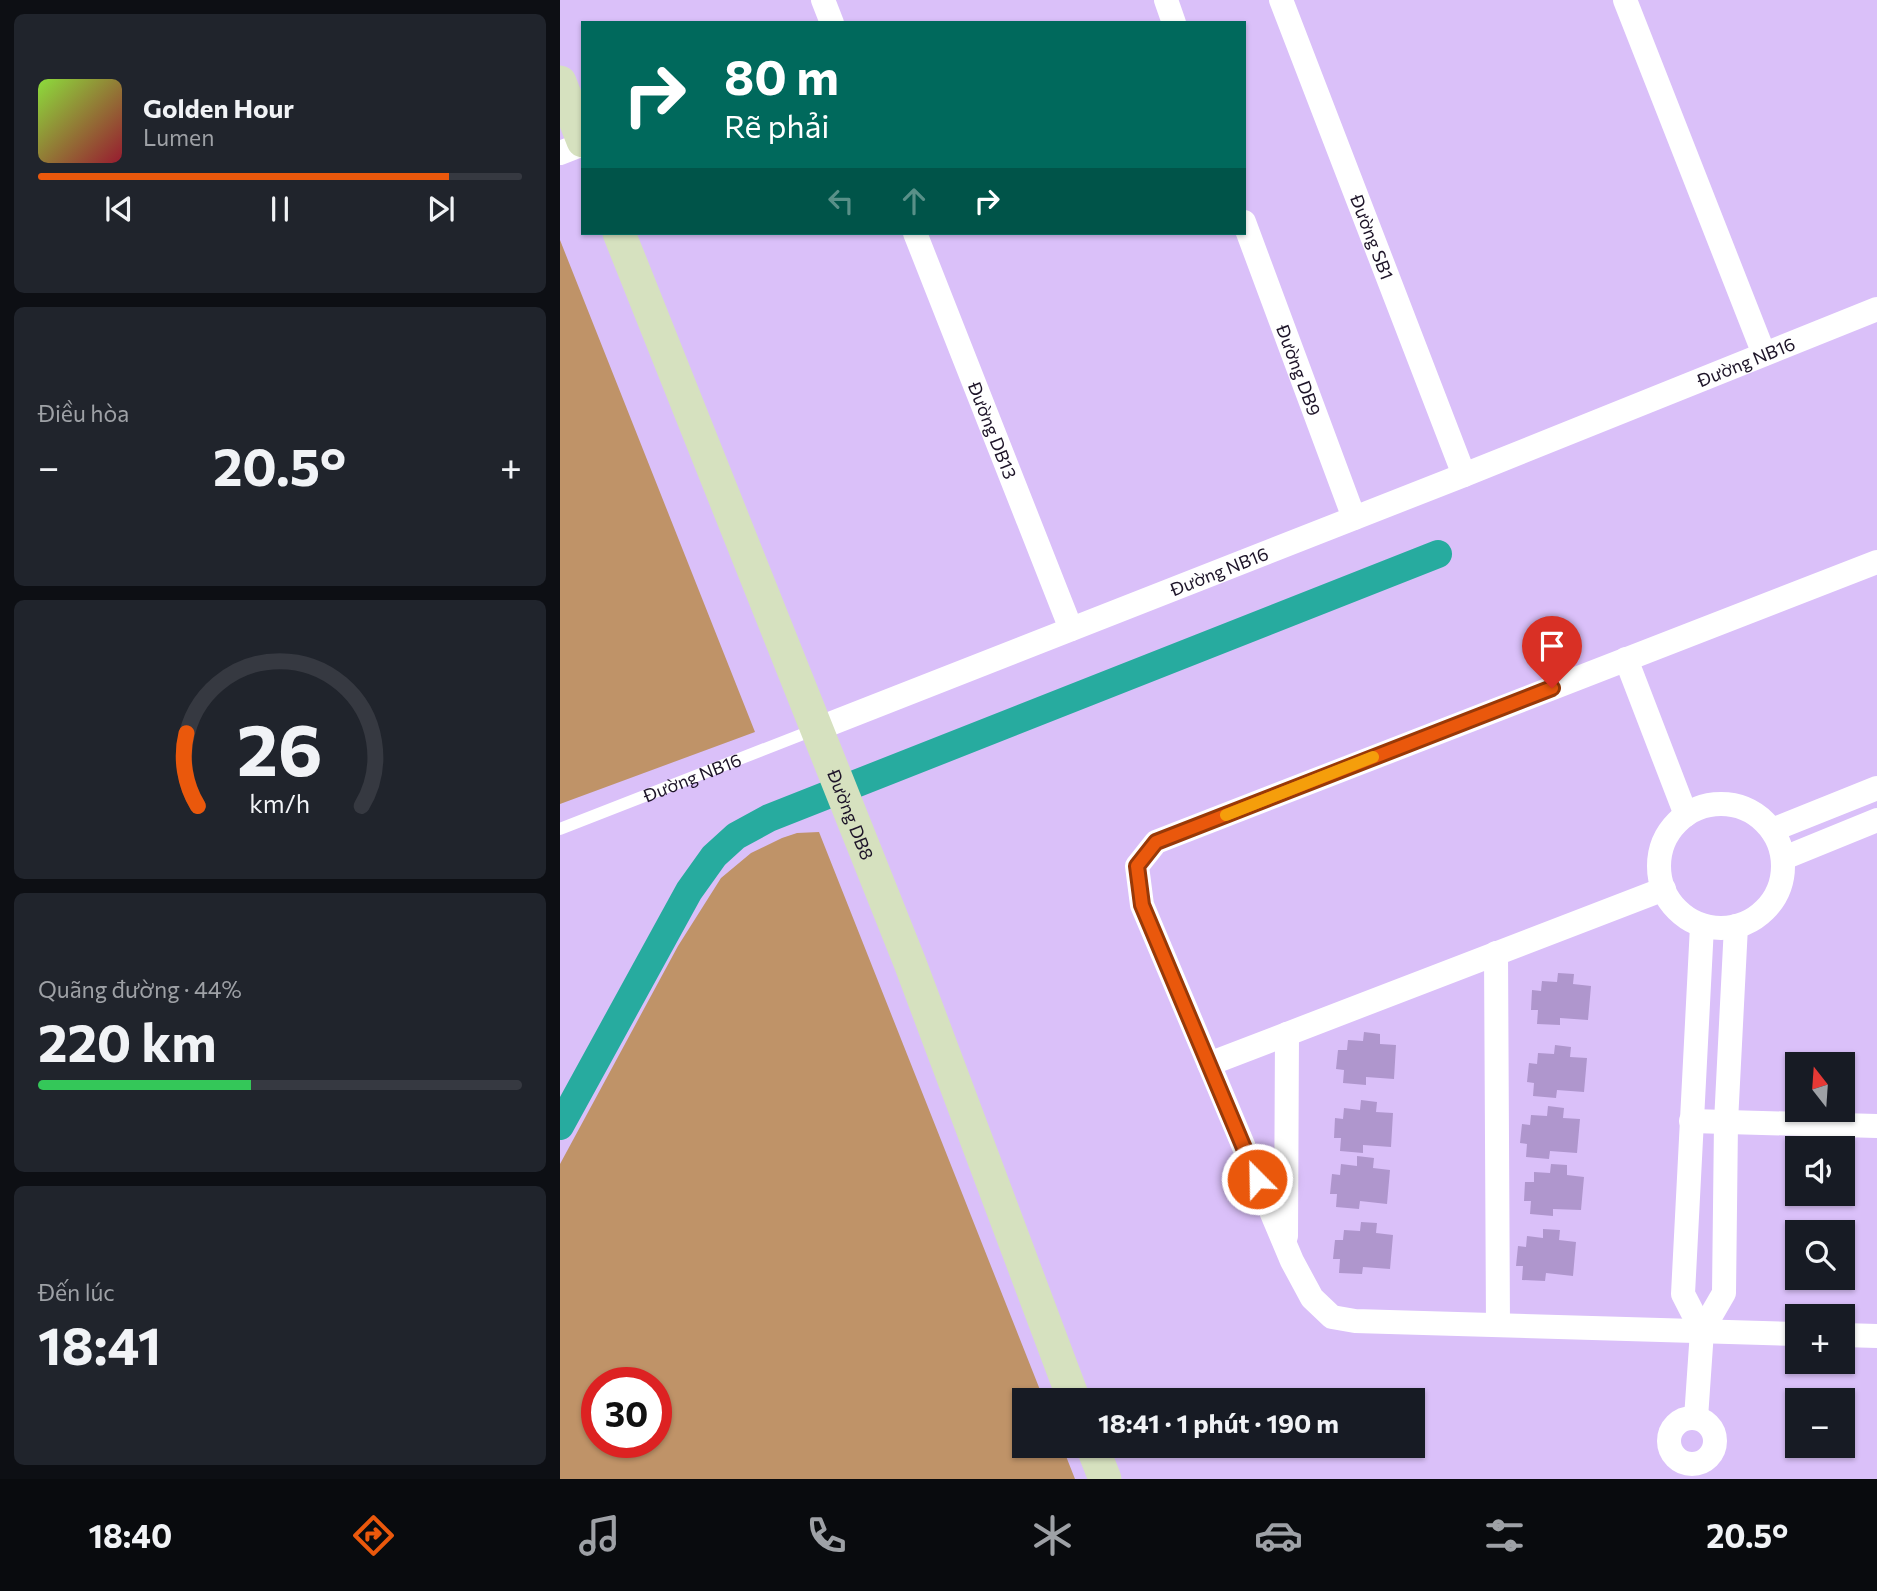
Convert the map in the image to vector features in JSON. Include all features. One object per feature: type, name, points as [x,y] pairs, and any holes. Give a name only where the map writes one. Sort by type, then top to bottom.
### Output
[{"type":"street","points":[[823,0],[831,21]]},
{"type":"street","points":[[1166,0],[1173,21]]},
{"type":"street","name":"Đường SB1","points":[[1280,0],[1464,475]]},
{"type":"street","points":[[1625,0],[1764,355]]},
{"type":"street","points":[[560,82],[581,138]]},
{"type":"street","points":[[560,153],[581,144]]},
{"type":"street","name":"Đường DB9","points":[[1246,227],[1354,518]]},
{"type":"street","name":"Đường DB8","points":[[620,235],[910,963],[1069,1388]]},
{"type":"street","name":"Đường DB13","points":[[916,235],[1072,629]]},
{"type":"street","name":"Đường NB16","points":[[817,729],[1464,475],[1877,309]]},
{"type":"street","points":[[1785,1334],[1355,1321],[1332,1317],[1312,1298],[1286,1247],[1142,905],[1137,866],[1156,842],[1877,562]]},
{"type":"street","points":[[1626,659],[1686,815]]},
{"type":"street","points":[[1772,830],[1877,788]]},
{"type":"street","points":[[1713,804],[1733,805],[1752,811],[1767,823],[1778,839],[1784,858],[1783,877],[1776,896],[1763,913],[1745,924],[1724,929],[1702,926],[1683,916],[1668,900],[1660,880],[1659,858],[1665,838],[1678,820],[1686,815],[1713,804]]},
{"type":"street","points":[[1784,858],[1877,820]]},
{"type":"street","points":[[1209,1064],[1664,889]]},
{"type":"street","points":[[1702,926],[1683,1294],[1702,1331]]},
{"type":"street","points":[[1696,1418],[1702,1331],[1724,1293],[1726,1122],[1736,926]]},
{"type":"street","points":[[1496,953],[1498,1325]]},
{"type":"street","points":[[1286,1247],[1287,1034]]},
{"type":"street","points":[[1691,1121],[1877,1126]]},
{"type":"street","points":[[1855,1335],[1877,1336]]},
{"type":"street","points":[[1696,1418],[1709,1425],[1714,1438],[1712,1452],[1690,1470],[1671,1450],[1670,1436],[1682,1420],[1696,1418]]},
{"type":"street","points":[[1097,1458],[1105,1479]]},
{"type":"lane","name":"Đường NB16","points":[[560,829],[817,729]]},
{"type":"shaded area","points":[[560,240],[755,732],[560,804]]},
{"type":"shaded area","points":[[819,832],[1039,1388],[1012,1388],[1012,1458],[1067,1458],[1075,1479],[560,1479],[560,1164],[678,946],[721,878],[751,853],[797,833]]},
{"type":"building","points":[[1558,973],[1574,974],[1573,984],[1591,986],[1588,1020],[1560,1018],[1560,1025],[1537,1024],[1538,1010],[1531,1010],[1532,990],[1541,991],[1542,981],[1557,982]]},
{"type":"building","points":[[1364,1032],[1380,1034],[1380,1044],[1396,1045],[1394,1079],[1366,1077],[1366,1085],[1343,1083],[1344,1070],[1336,1069],[1338,1050],[1347,1050],[1348,1040],[1363,1041]]},
{"type":"building","points":[[1555,1045],[1571,1047],[1570,1057],[1587,1058],[1584,1092],[1557,1090],[1556,1098],[1533,1096],[1534,1083],[1527,1082],[1529,1063],[1537,1064],[1538,1053],[1554,1054]]},
{"type":"building","points":[[1361,1100],[1377,1102],[1376,1112],[1393,1113],[1391,1147],[1363,1145],[1363,1153],[1340,1151],[1341,1138],[1334,1138],[1335,1118],[1343,1119],[1344,1108],[1360,1110]]},
{"type":"building","points":[[1548,1106],[1564,1108],[1563,1118],[1580,1119],[1577,1153],[1550,1151],[1549,1159],[1526,1157],[1527,1144],[1520,1143],[1522,1124],[1530,1125],[1531,1115],[1547,1116]]},
{"type":"building","points":[[1357,1156],[1374,1158],[1373,1168],[1390,1170],[1387,1204],[1360,1201],[1359,1209],[1336,1207],[1337,1194],[1330,1194],[1332,1174],[1340,1175],[1341,1164],[1357,1166]]},
{"type":"building","points":[[1551,1164],[1567,1165],[1567,1175],[1584,1177],[1581,1210],[1553,1209],[1553,1216],[1530,1214],[1531,1201],[1524,1201],[1525,1182],[1534,1182],[1534,1172],[1550,1173]]},
{"type":"building","points":[[1361,1222],[1377,1223],[1376,1233],[1393,1235],[1390,1269],[1363,1267],[1362,1274],[1339,1273],[1340,1259],[1333,1259],[1335,1240],[1343,1240],[1344,1230],[1360,1231]]},
{"type":"building","points":[[1543,1229],[1560,1230],[1559,1240],[1576,1242],[1573,1276],[1546,1273],[1545,1281],[1522,1280],[1523,1266],[1516,1266],[1518,1246],[1526,1247],[1527,1236],[1543,1238]]},
{"type":"waterway","points":[[560,1126],[689,891],[714,856],[736,836],[769,818],[1438,554]]},
{"type":"slow traffic","points":[[1226,815],[1373,757]]},
{"type":"route","points":[[1257,1179],[1142,905],[1137,866],[1156,842],[1552,688]]}]
